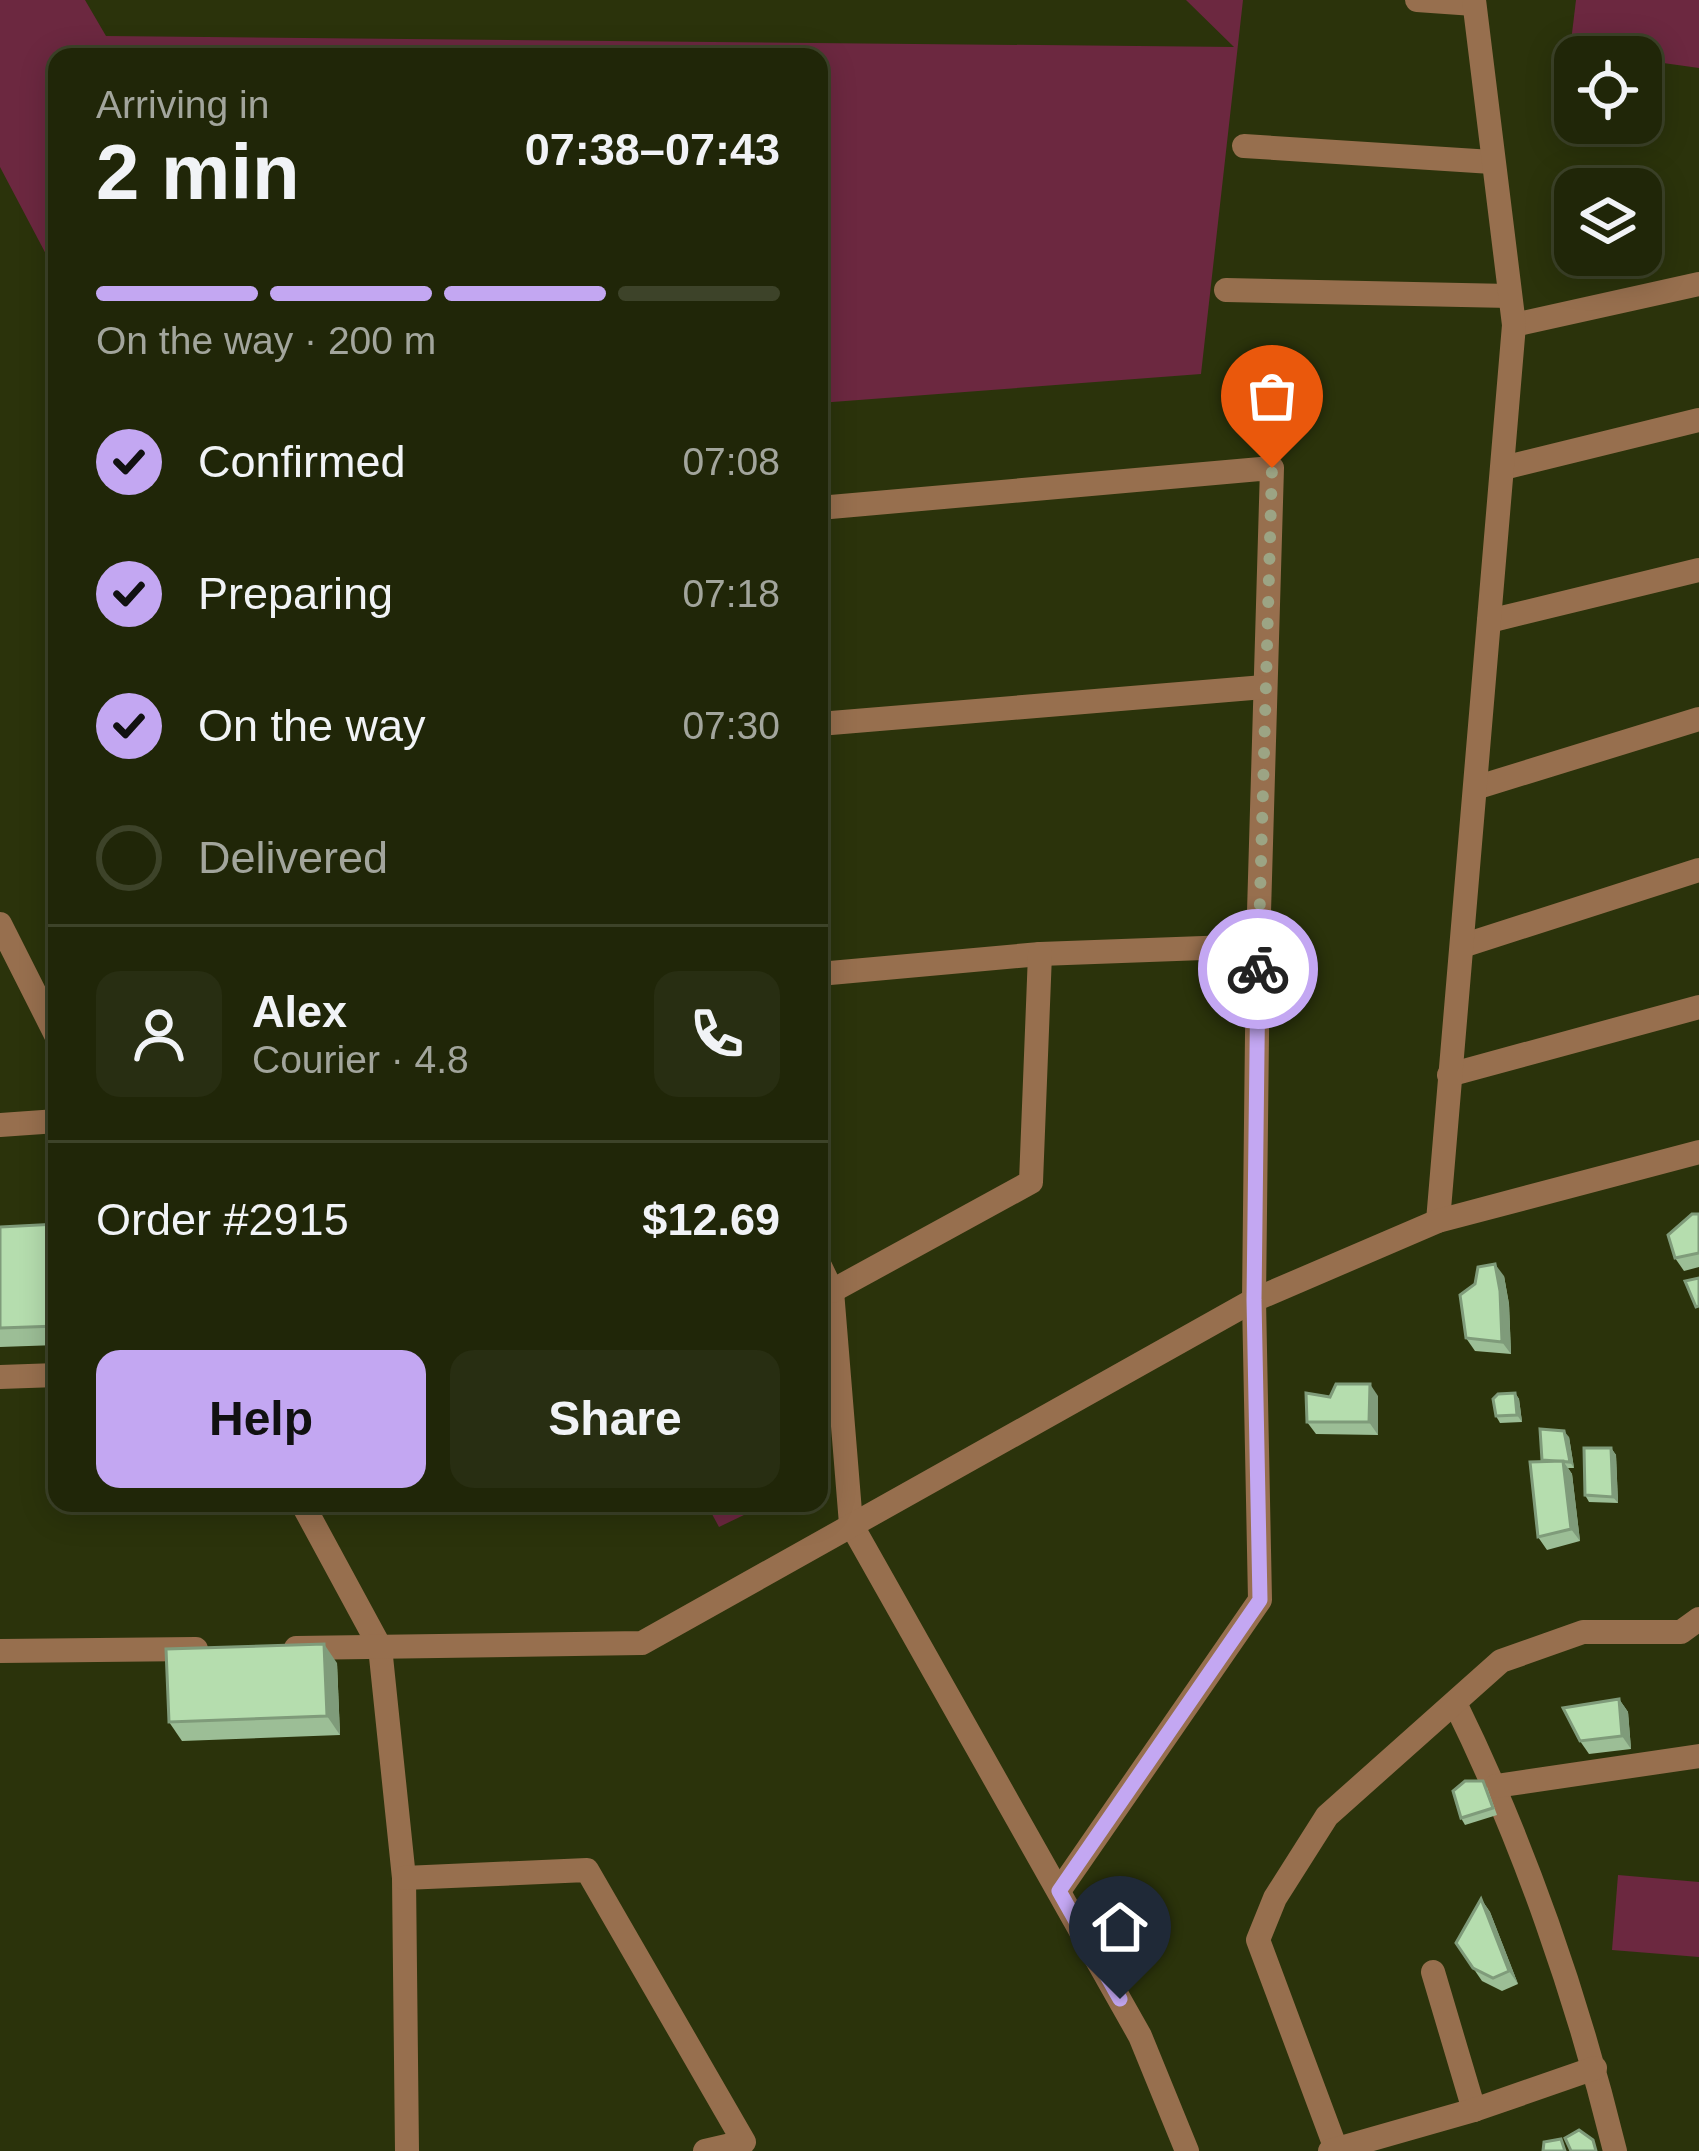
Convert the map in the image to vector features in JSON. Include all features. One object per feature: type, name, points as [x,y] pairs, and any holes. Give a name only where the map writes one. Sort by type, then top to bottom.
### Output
[{"type":"street","points":[[1417,0],[1474,2],[1514,325],[1438,1221]]},
{"type":"street","points":[[1244,146],[1492,162]]},
{"type":"street","points":[[1514,325],[1699,284]]},
{"type":"street","points":[[1226,290],[1510,296]]},
{"type":"street","points":[[1502,468],[1699,421]]},
{"type":"street","points":[[828,507],[1272,468],[1258,946],[1254,1300],[1260,1600],[1059,1891]]},
{"type":"street","points":[[1489,621],[1699,570]]},
{"type":"street","points":[[828,723],[1264,687]]},
{"type":"street","points":[[1475,788],[1699,718]]},
{"type":"street","points":[[1462,946],[1699,870]]},
{"type":"street","points":[[0,924],[48,1019]]},
{"type":"street","points":[[828,973],[1040,955],[1258,946]]},
{"type":"street","points":[[832,1291],[1030,1182],[1040,955]]},
{"type":"street","points":[[1449,1075],[1699,1007]]},
{"type":"street","points":[[0,1124],[48,1121]]},
{"type":"street","points":[[261,1648],[642,1643],[1254,1300],[1438,1221],[1699,1152]]},
{"type":"street","points":[[828,1283],[851,1524],[1140,2036],[1187,2151]]},
{"type":"street","points":[[0,1377],[48,1375]]},
{"type":"street","points":[[307,1512],[380,1647],[404,1878],[407,2151]]},
{"type":"street","points":[[1595,2068],[1474,2110],[1333,2150],[1258,1940],[1275,1898],[1327,1816],[1501,1661],[1583,1632],[1681,1632],[1699,1619]]},
{"type":"street","points":[[0,1651],[214,1649]]},
{"type":"street","points":[[1455,1703],[1496,1786],[1595,2068],[1615,2151]]},
{"type":"street","points":[[1496,1786],[1699,1756]]},
{"type":"street","points":[[404,1878],[587,1870],[744,2142],[705,2151]]},
{"type":"street","points":[[1432,1972],[1474,2110]]},
{"type":"shaded area","points":[[0,0],[85,0],[106,36],[1234,47],[1186,0],[1243,0],[1201,374],[828,402],[828,48],[48,48],[48,258],[0,167]]},
{"type":"shaded area","points":[[1576,0],[1699,0],[1699,68],[1662,63],[1662,36],[1572,36]]},
{"type":"shaded area","points":[[711,1512],[745,1512],[746,1514],[719,1527]]},
{"type":"shaded area","points":[[1618,1875],[1699,1882],[1699,1957],[1612,1950]]},
{"type":"building","points":[[1692,1214],[1699,1214],[1699,1253],[1675,1258],[1668,1235]]},
{"type":"building","points":[[48,1224],[48,1326],[0,1328],[0,1227]]},
{"type":"building","points":[[1495,1264],[1502,1342],[1466,1338],[1460,1295],[1475,1284],[1478,1267]]},
{"type":"building","points":[[1699,1278],[1699,1306],[1696,1307],[1685,1281]]},
{"type":"building","points":[[1336,1384],[1370,1384],[1369,1422],[1307,1422],[1306,1393],[1330,1397]]},
{"type":"building","points":[[1515,1393],[1517,1415],[1496,1416],[1493,1399]]},
{"type":"building","points":[[1540,1429],[1564,1431],[1570,1462],[1542,1460]]},
{"type":"building","points":[[1584,1448],[1611,1448],[1613,1497],[1585,1495]]},
{"type":"building","points":[[1563,1461],[1571,1529],[1538,1537],[1530,1462]]},
{"type":"building","points":[[324,1644],[327,1716],[169,1722],[166,1649]]},
{"type":"building","points":[[1619,1699],[1622,1736],[1580,1741],[1563,1708]]},
{"type":"building","points":[[1465,1781],[1483,1781],[1493,1808],[1461,1818],[1453,1791]]},
{"type":"building","points":[[1481,1899],[1509,1971],[1493,1978],[1473,1968],[1456,1943]]},
{"type":"building","points":[[1579,2130],[1593,2140],[1596,2151],[1571,2151],[1565,2138]]},
{"type":"building","points":[[1561,2139],[1565,2151],[1543,2151],[1544,2142]]},
{"type":"way so far","points":[[1258,969],[1272,468]]},
{"type":"route","points":[[1120,1999],[1059,1891],[1260,1600],[1254,1300],[1258,969]]}]
